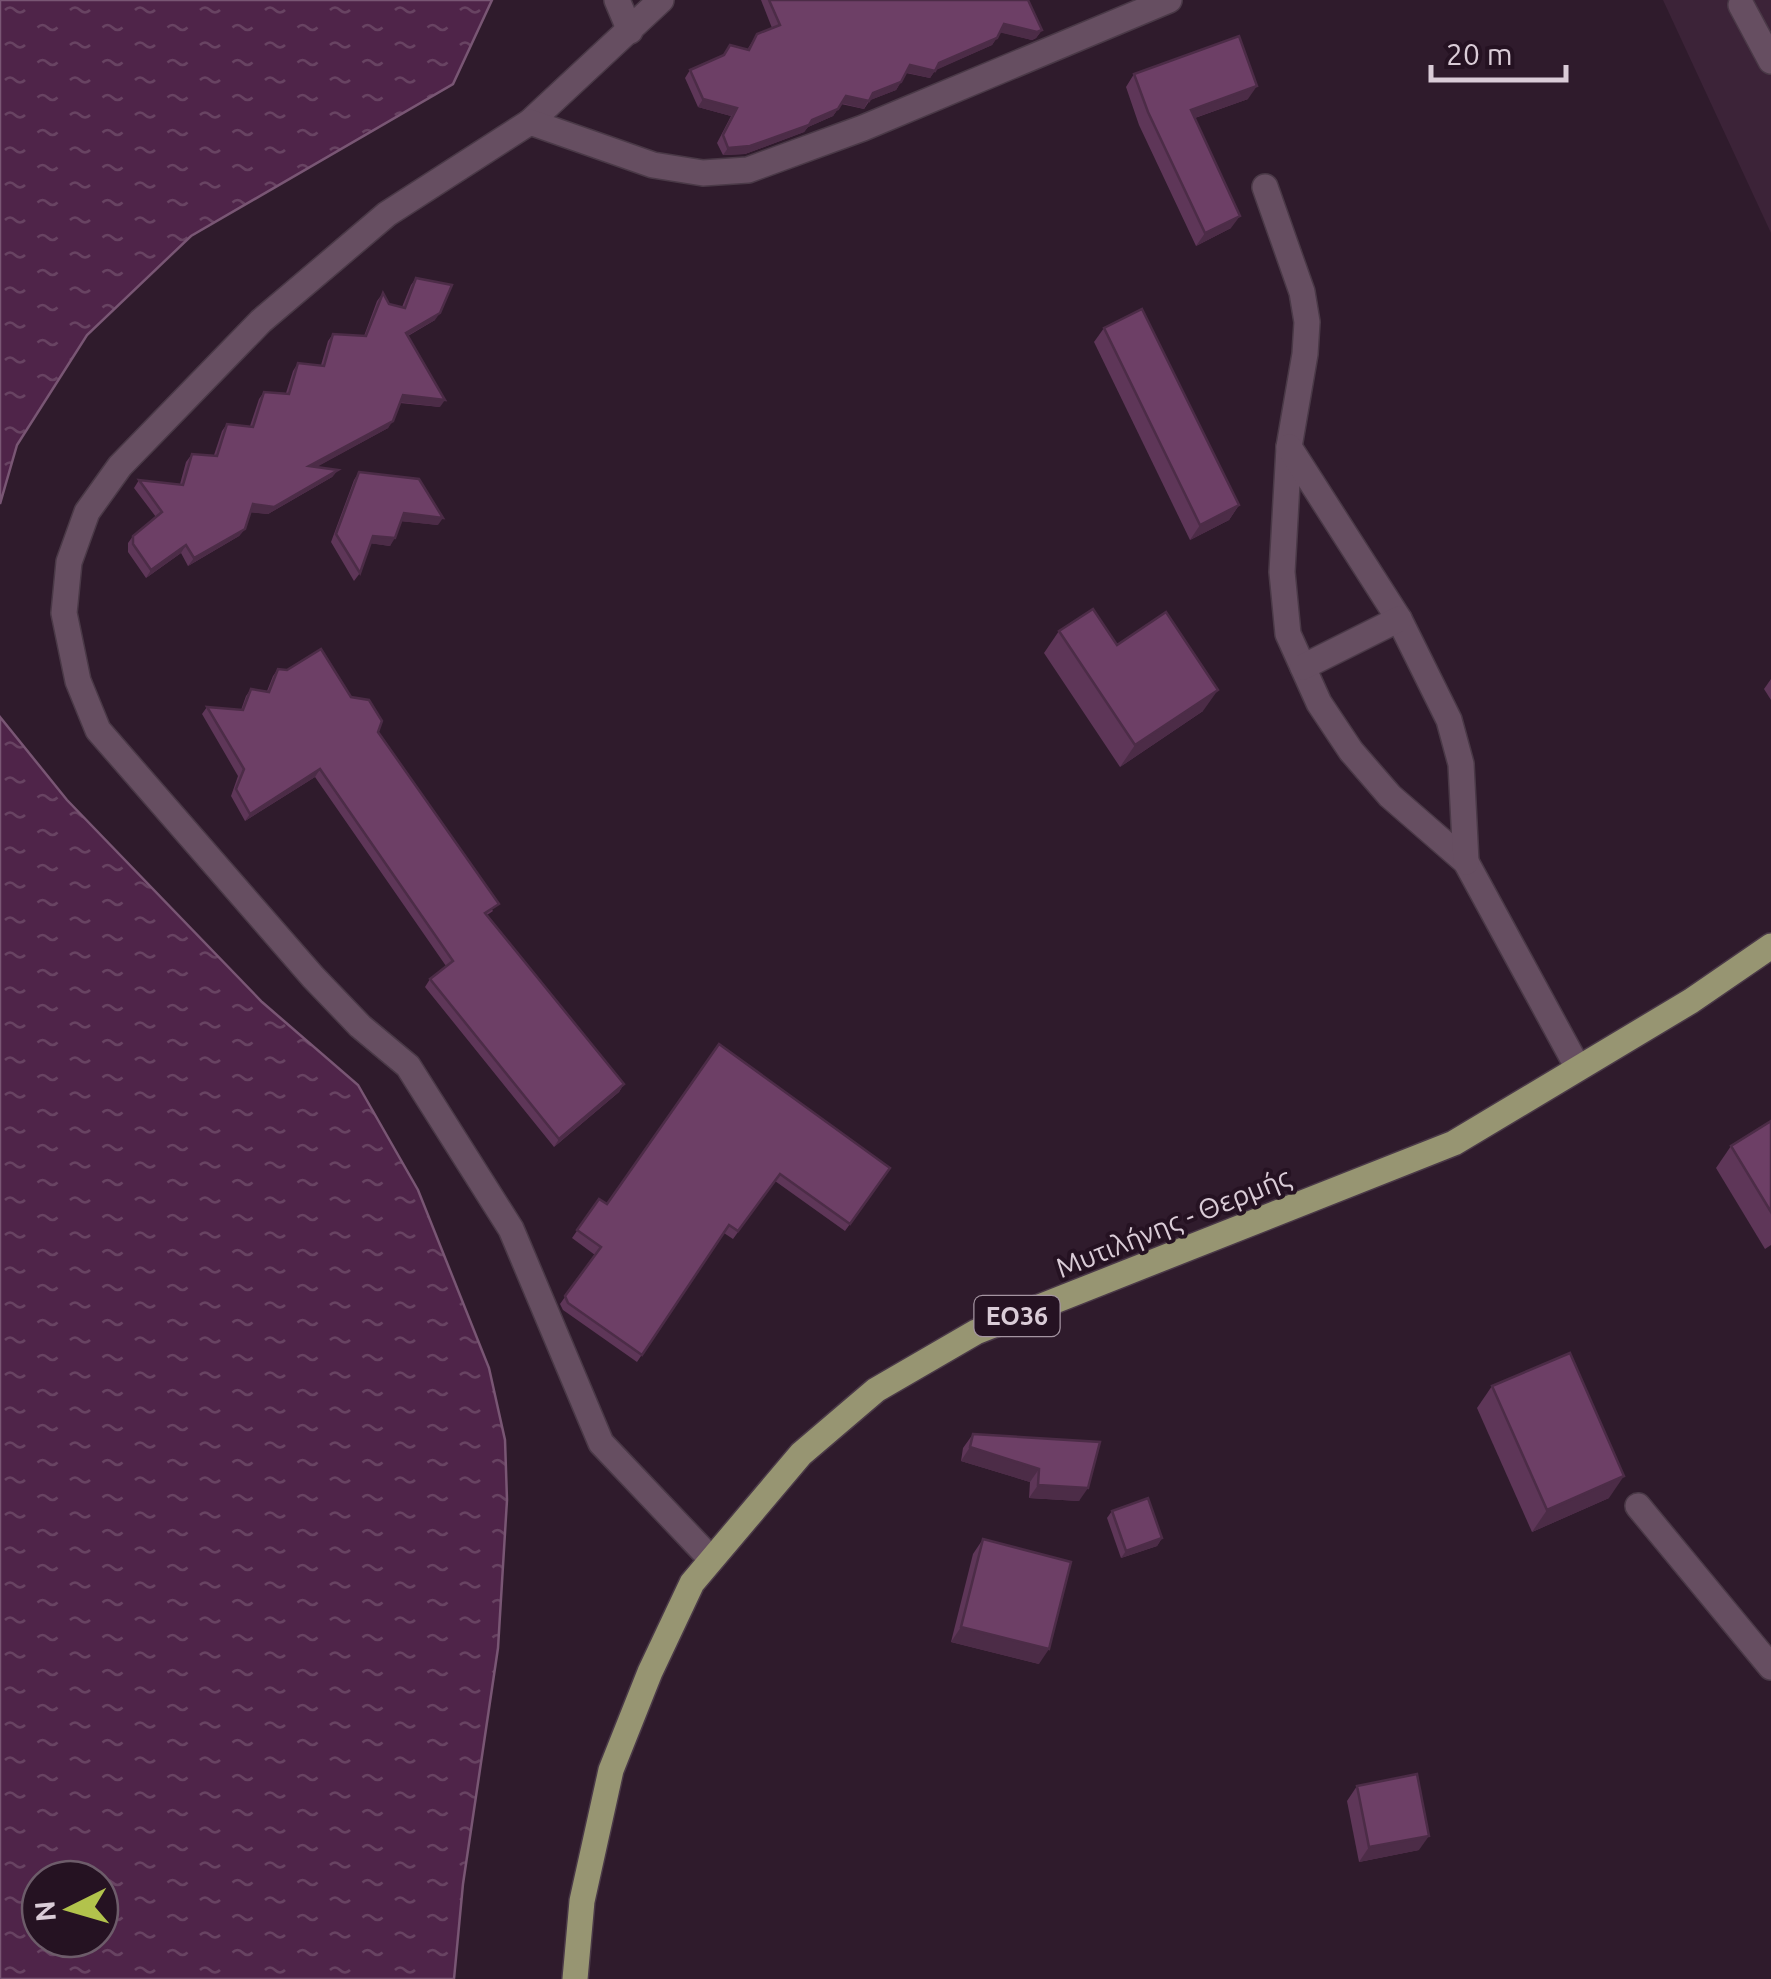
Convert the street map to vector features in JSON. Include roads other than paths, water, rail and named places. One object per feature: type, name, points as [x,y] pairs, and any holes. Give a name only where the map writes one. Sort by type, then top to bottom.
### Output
[{"type":"main road","name":"Μυτιλήνης - Θερμής","points":[[575,1979],[582,1901],[612,1770],[650,1672],[692,1583],[800,1454],[876,1390],[976,1332],[1454,1143],[1691,1001],[1771,946]]},
{"type":"lane","points":[[618,0],[630,31]]},
{"type":"lane","points":[[660,0],[530,122],[386,214],[260,322],[120,466],[87,512],[70,562],[64,613],[78,682],[98,730],[314,977],[360,1026],[408,1066],[511,1229],[601,1442],[711,1560]]},
{"type":"lane","points":[[530,122],[653,165],[704,172],[748,170],[863,128],[1169,0]]},
{"type":"lane","points":[[1741,5],[1771,61]]},
{"type":"lane","points":[[1265,187],[1302,292],[1307,322],[1306,354],[1289,446],[1283,604],[1288,634],[1320,703],[1364,766],[1390,796],[1466,862],[1578,1068]]},
{"type":"lane","points":[[1289,446],[1399,619],[1449,720],[1461,764],[1466,862]]},
{"type":"lane","points":[[1303,667],[1399,619]]},
{"type":"lane","points":[[1638,1506],[1771,1666]]},
{"type":"water","points":[[0,0],[492,0],[453,84],[191,236],[87,335],[17,445],[0,504]]},
{"type":"water","points":[[0,717],[67,800],[262,1002],[358,1085],[418,1190],[489,1368],[505,1440],[507,1500],[498,1648],[463,1884],[454,1979],[0,1979]]}]
